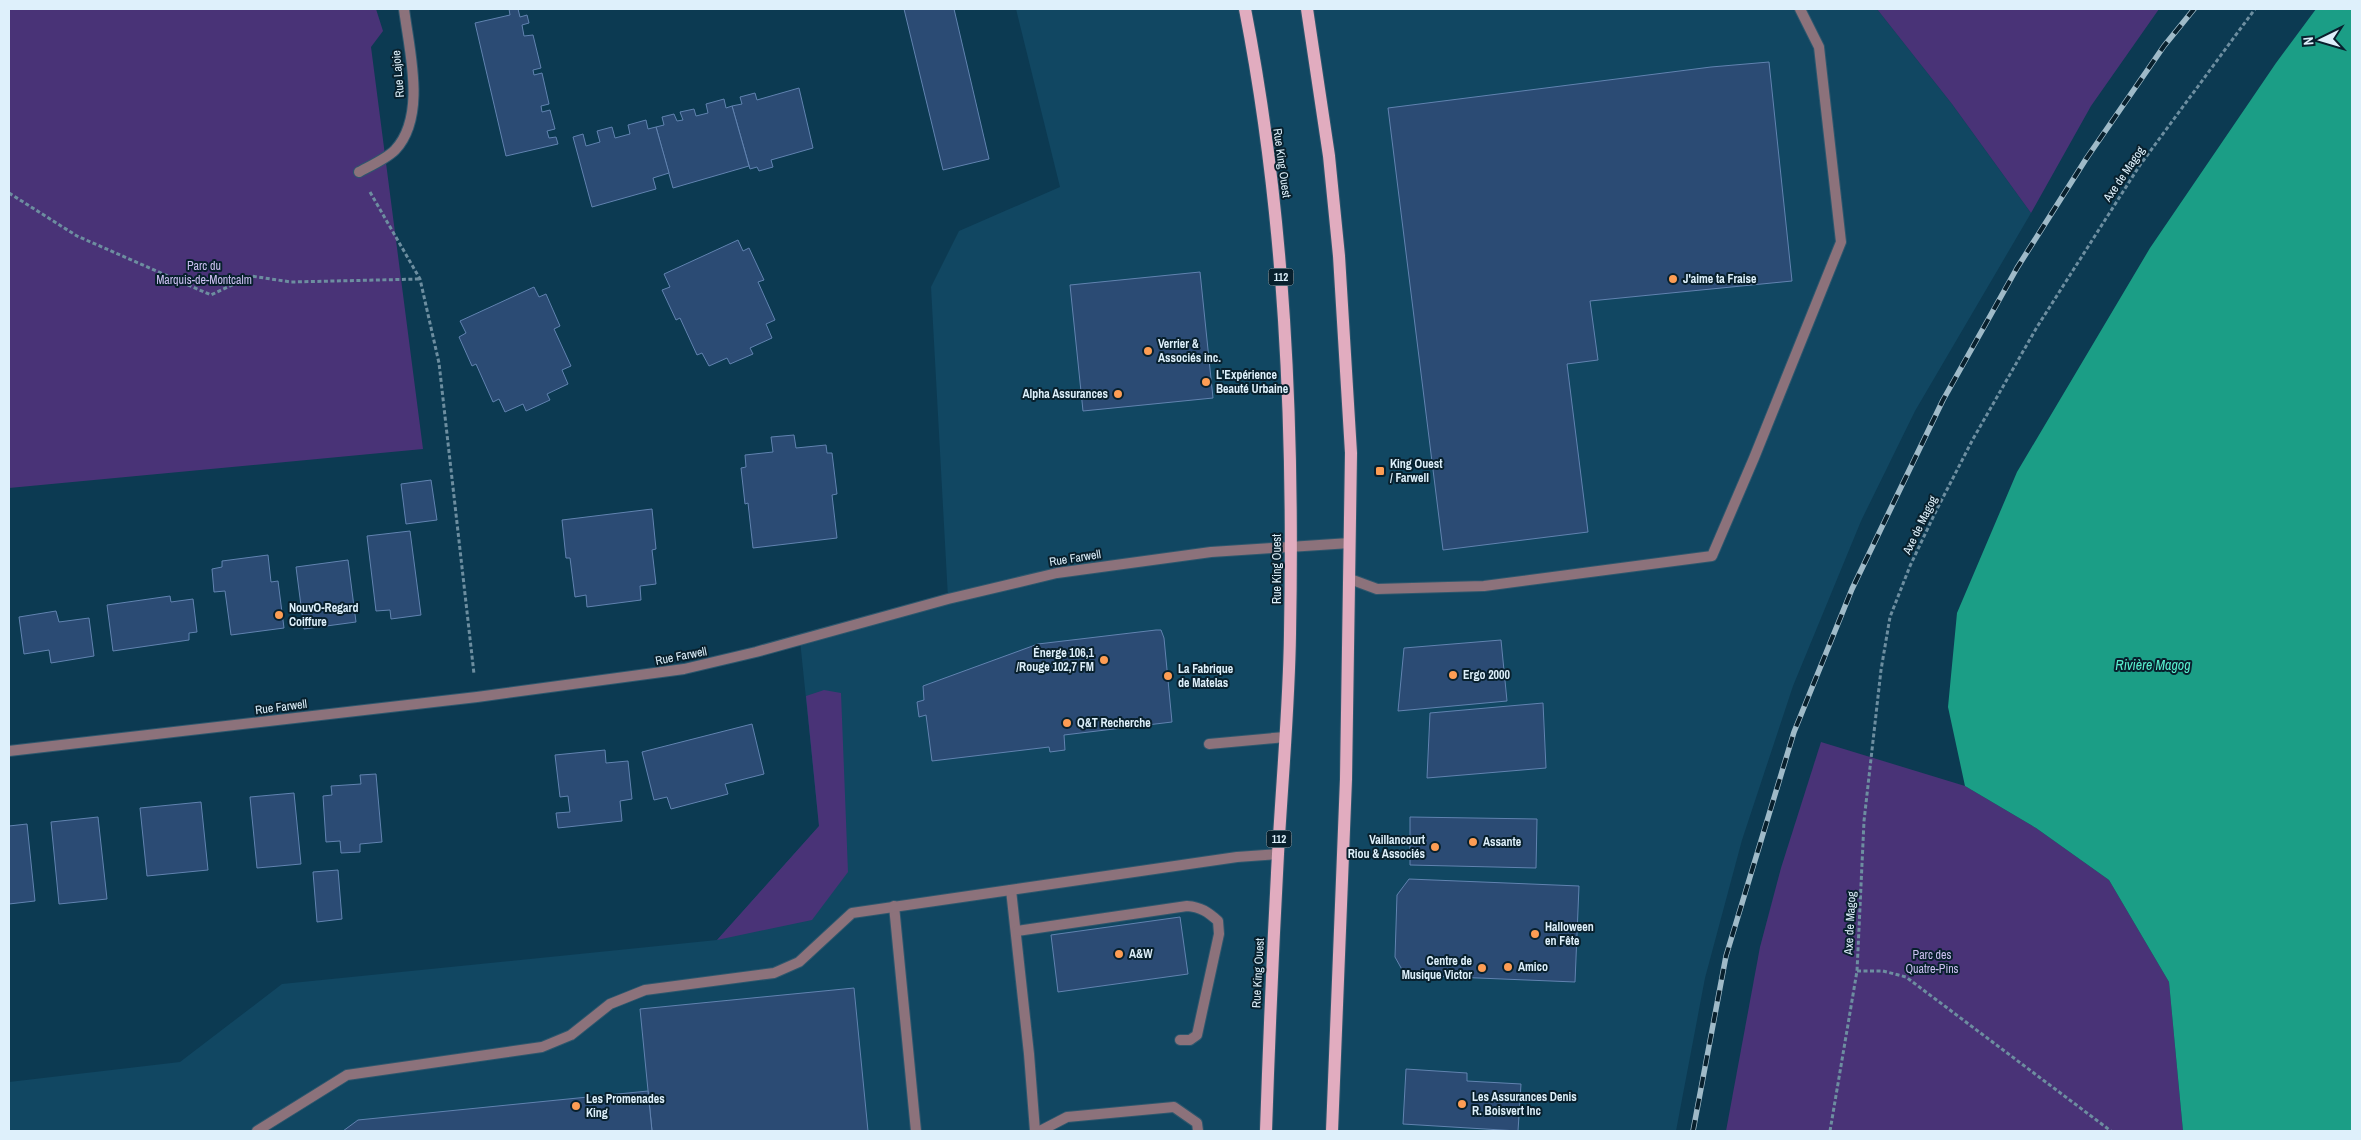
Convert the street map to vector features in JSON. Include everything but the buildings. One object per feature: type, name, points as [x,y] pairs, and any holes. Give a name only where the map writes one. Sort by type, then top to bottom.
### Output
[{"type":"main road","name":"Rue King Ouest","points":[[1245,9],[1272,182],[1284,313],[1291,460],[1290,637],[1266,1131]]},
{"type":"main road","points":[[1307,9],[1329,156],[1339,256],[1350,453],[1350,579],[1346,779],[1332,1131]]},
{"type":"street","name":"Rue Lajoie","points":[[359,172],[395,150],[409,128],[415,94],[404,9]]},
{"type":"street","points":[[1350,579],[1377,589],[1484,586],[1712,556],[1754,458],[1841,242],[1819,47],[1800,9]]},
{"type":"street","name":"Rue Farwell","points":[[9,751],[477,697],[684,669],[756,652],[948,598],[1057,573],[1211,552],[1350,543]]},
{"type":"street","points":[[1209,744],[1285,737]]},
{"type":"street","points":[[257,1131],[347,1075],[542,1047],[571,1035],[610,1004],[645,990],[774,973],[799,962],[852,913],[1237,858],[1278,854]]},
{"type":"street","points":[[1012,890],[1035,1131]]},
{"type":"street","points":[[894,906],[916,1131]]},
{"type":"street","points":[[1017,931],[1187,906],[1199,907],[1210,913],[1218,921],[1219,934],[1197,1035],[1190,1040],[1180,1040]]},
{"type":"street","points":[[1040,1131],[1067,1117],[1174,1106],[1197,1123],[1198,1131]]},
{"type":"path","name":"Axe de Magog","points":[[1830,1131],[1857,972],[1864,821],[1880,670],[1890,617],[1910,566],[1972,439],[2037,327],[2140,164],[2255,9]]},
{"type":"path","points":[[359,172],[420,279],[440,363],[477,697]]},
{"type":"path","points":[[9,193],[77,236],[212,294],[251,276],[291,282],[420,279]]},
{"type":"path","points":[[1857,972],[1883,971],[1906,977],[2111,1131]]},
{"type":"shaded area","points":[[1016,9],[1877,9],[1952,104],[2031,213],[1915,411],[1861,521],[1793,686],[1742,840],[1705,978],[1676,1131],[9,1131],[9,1082],[180,1062],[282,984],[717,940],[819,826],[800,640],[948,598],[931,287],[959,231],[1060,187]]},
{"type":"green space","name":"Parc du Marquis-de-Montcalm","points":[[9,9],[376,9],[383,31],[371,47],[423,449],[9,488]]},
{"type":"green space","points":[[1877,9],[2159,9],[2091,106],[2031,213],[1952,104]]},
{"type":"green space","points":[[824,690],[841,693],[848,872],[812,920],[717,940],[819,826],[806,696]]},
{"type":"green space","name":"Parc des Quatre-Pins","points":[[1821,742],[1965,786],[2036,828],[2109,880],[2169,982],[2183,1131],[1726,1131],[1760,947],[1781,868]]},
{"type":"water","name":"Rivière Magog","points":[[2316,9],[2352,9],[2352,1131],[2183,1131],[2169,982],[2109,880],[2036,828],[1965,786],[1948,707],[1957,613],[2017,472],[2150,248],[2276,63]]},
{"type":"railway","points":[[1693,1131],[1726,956],[1794,732],[1852,589],[1943,400],[2017,268],[2086,159],[2164,46],[2194,9]]},
{"type":"place","name":"J'aime ta Fraise","points":[[1673,279]]},
{"type":"place","name":"Verrier & Associés inc.","points":[[1148,351]]},
{"type":"place","name":"L'Expérience Beauté Urbaine","points":[[1206,382]]},
{"type":"place","name":"Alpha Assurances","points":[[1118,394]]},
{"type":"place","name":"King Ouest / Farwell","points":[[1380,471]]},
{"type":"place","name":"NouvO-Regard Coiffure","points":[[279,615]]},
{"type":"place","name":"Énerge 106,1 /Rouge 102,7 FM","points":[[1104,660]]},
{"type":"place","name":"Ergo 2000","points":[[1453,675]]},
{"type":"place","name":"La Fabrique de Matelas","points":[[1168,676]]},
{"type":"place","name":"Q&T Recherche","points":[[1067,723]]},
{"type":"place","name":"Assante","points":[[1473,842]]},
{"type":"place","name":"Vaillancourt Riou & Associés","points":[[1435,847]]},
{"type":"place","name":"Halloween en Fête","points":[[1535,934]]},
{"type":"place","name":"A&W","points":[[1119,954]]},
{"type":"place","name":"Amico","points":[[1508,967]]},
{"type":"place","name":"Centre de Musique Victor","points":[[1482,968]]},
{"type":"place","name":"Les Assurances Denis R. Boisvert Inc","points":[[1462,1104]]},
{"type":"place","name":"Les Promenades King","points":[[576,1106]]}]
